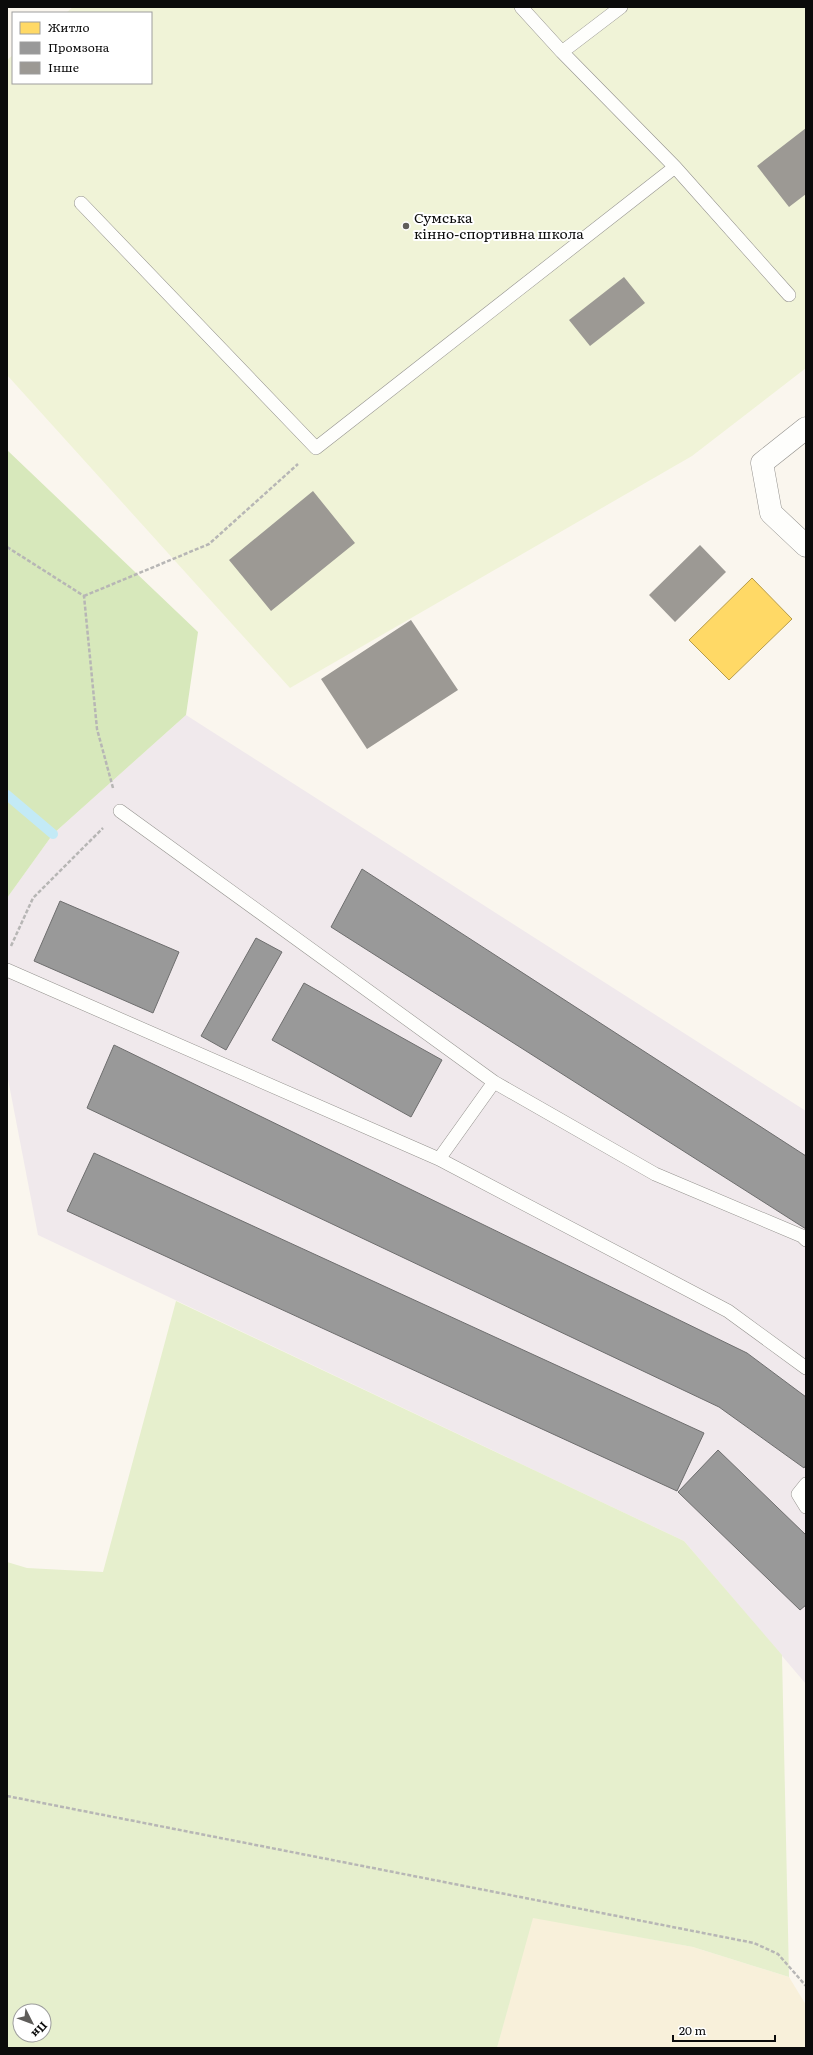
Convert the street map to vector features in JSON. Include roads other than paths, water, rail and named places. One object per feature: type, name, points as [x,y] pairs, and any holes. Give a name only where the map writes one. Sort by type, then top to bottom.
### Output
[{"type":"street","points":[[806,428],[762,463],[771,513],[806,546]]},
{"type":"lane","points":[[521,7],[562,52],[675,167],[790,295]]},
{"type":"lane","points":[[562,52],[620,7]]},
{"type":"lane","points":[[81,203],[316,448],[675,167]]},
{"type":"lane","points":[[120,811],[494,1082],[655,1174],[802,1236],[806,1240]]},
{"type":"lane","points":[[7,970],[438,1159],[728,1311],[806,1368]]},
{"type":"lane","points":[[438,1159],[494,1082]]},
{"type":"lane","points":[[806,1484],[798,1494],[806,1506]]},
{"type":"waterway","points":[[7,795],[53,834]]},
{"type":"place","name":"Сумська кінно-спортивна школа","points":[[406,226]]}]
